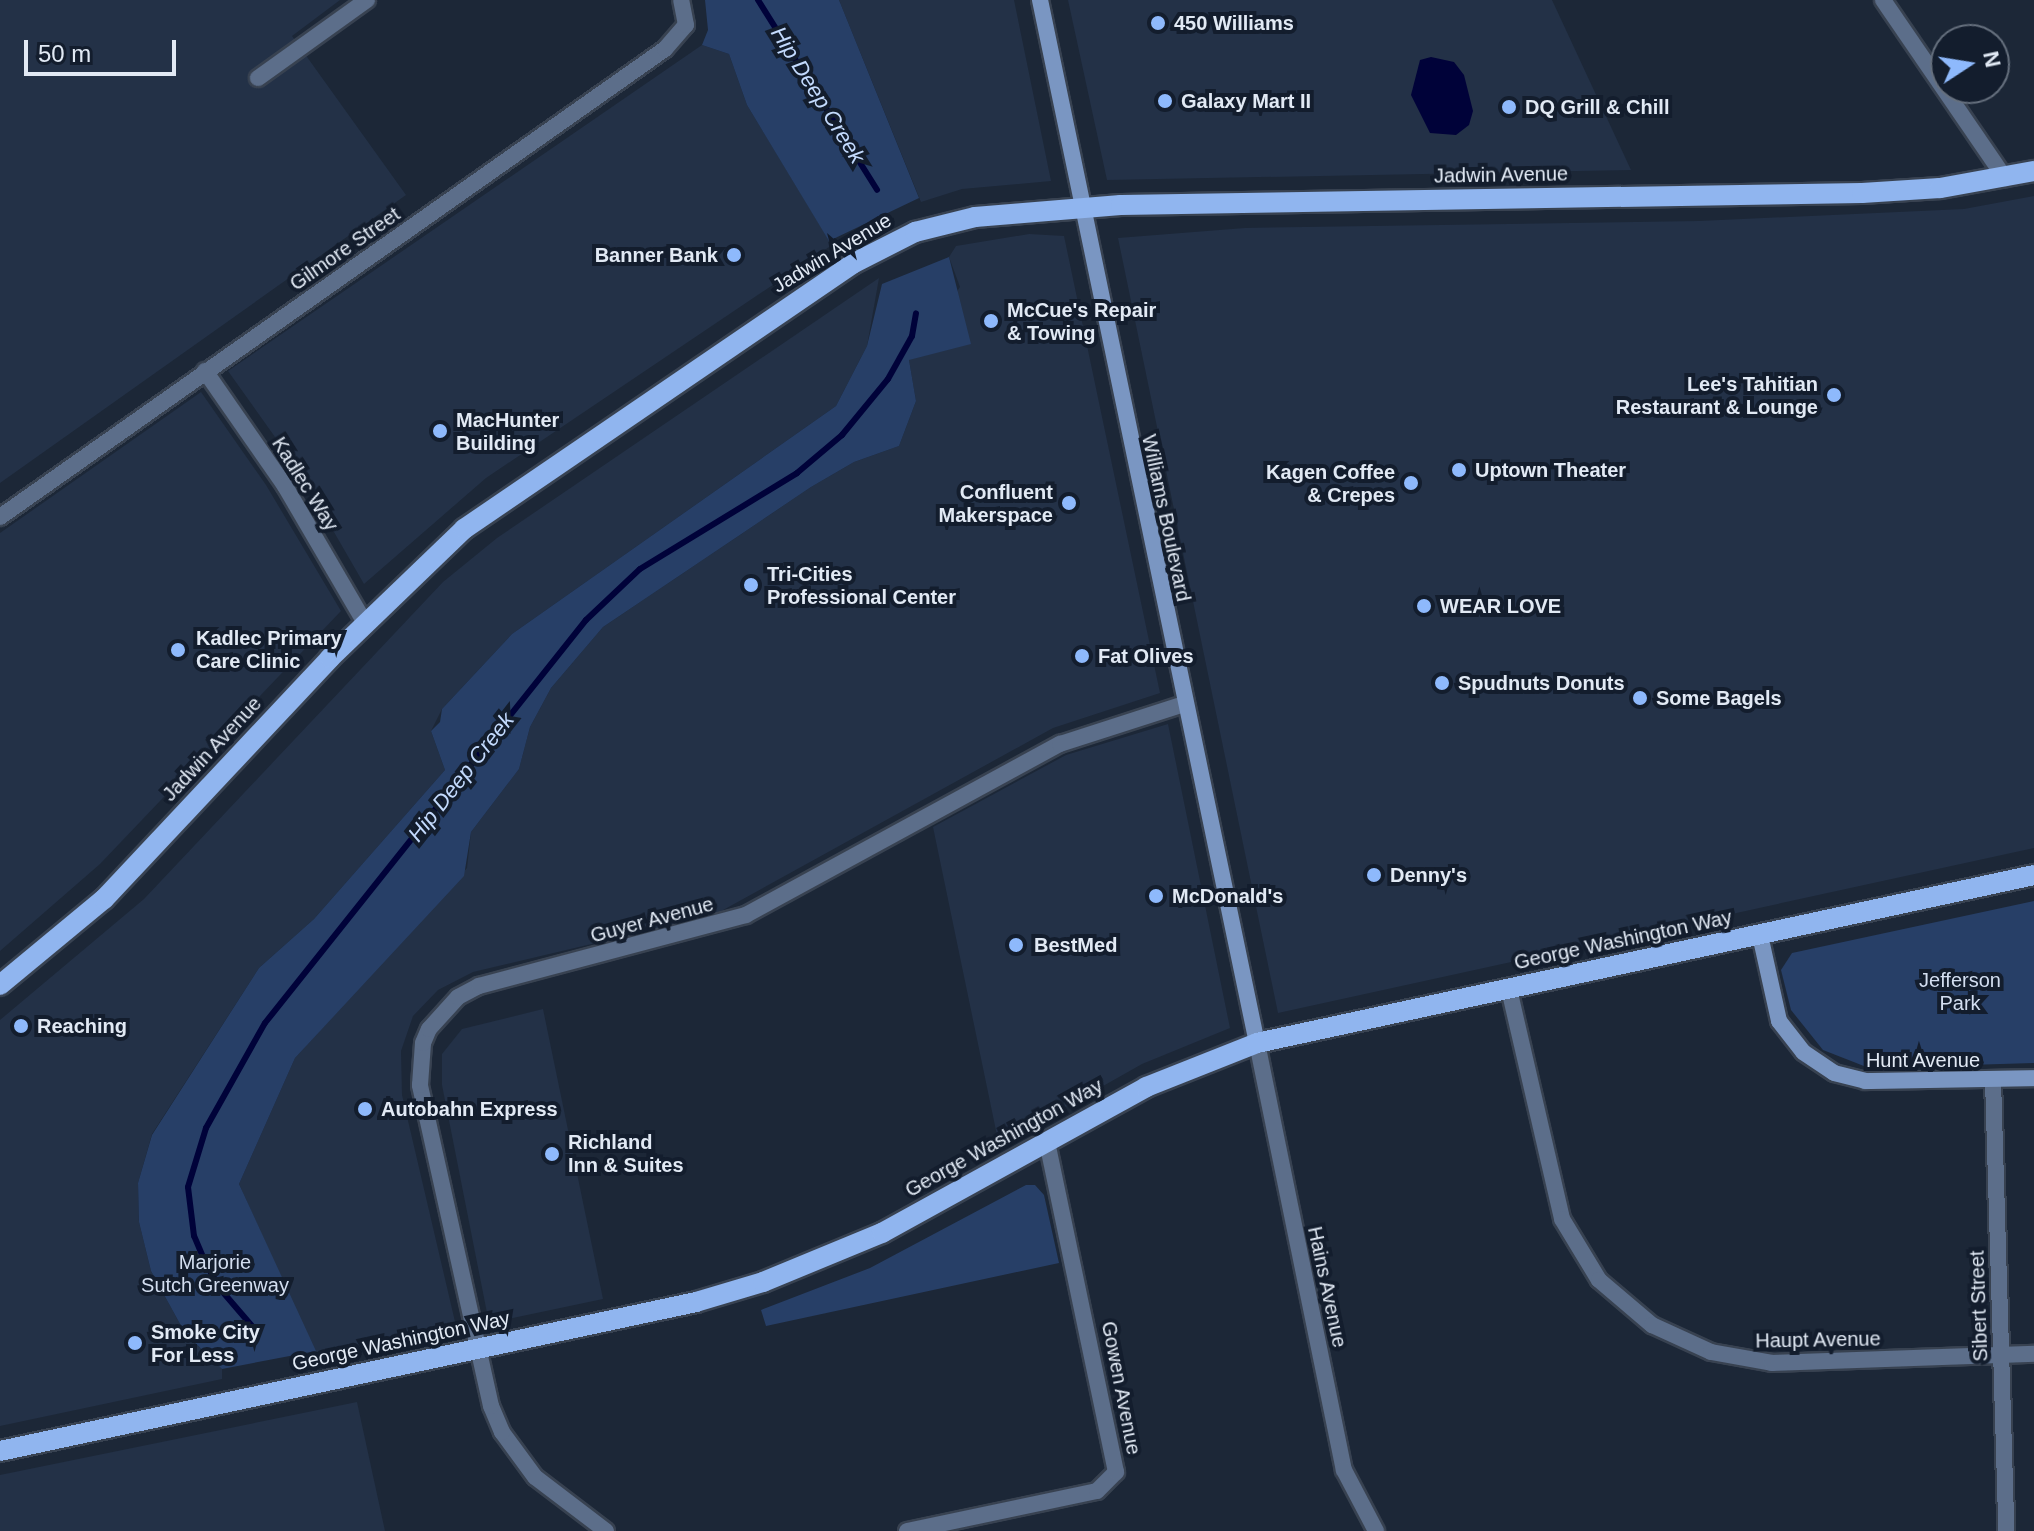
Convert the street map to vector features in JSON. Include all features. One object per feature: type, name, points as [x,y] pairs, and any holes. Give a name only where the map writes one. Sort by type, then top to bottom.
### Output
[{"type":"main road","name":"Jadwin Avenue","points":[[0,985],[120,883],[432,556],[511,493],[852,264],[935,225],[1082,208],[1862,193],[2005,178],[2034,171]]},
{"type":"main road","name":"George Washington Way","points":[[0,1451],[696,1302],[789,1274],[882,1233],[1172,1074],[1257,1043],[2034,875]]},
{"type":"street","points":[[258,78],[367,0]]},
{"type":"street","name":"Gilmore Street","points":[[0,517],[670,46],[686,25],[681,0]]},
{"type":"street","name":"Williams Boulevard","points":[[1040,0],[1184,704],[1257,1043]]},
{"type":"street","points":[[1883,0],[2005,178]]},
{"type":"street","name":"Kadlec Way","points":[[205,371],[285,486],[365,623]]},
{"type":"street","name":"Guyer Avenue","points":[[477,1350],[420,1085],[423,1043],[442,1012],[479,986],[746,915],[1060,744],[1184,704]]},
{"type":"street","name":"Hunt Avenue","points":[[1760,935],[1779,1021],[1803,1052],[1824,1068],[1865,1081],[2034,1078]]},
{"type":"street","name":"Haupt Avenue","points":[[1509,989],[1562,1219],[1599,1280],[1652,1325],[1711,1352],[1772,1363],[2034,1354]]},
{"type":"street","name":"Hains Avenue","points":[[1257,1043],[1344,1470],[1376,1531]]},
{"type":"street","name":"Sibert Street","points":[[1993,1080],[2006,1531]]},
{"type":"street","name":"Gowen Avenue","points":[[907,1531],[1097,1491],[1116,1472],[1047,1142]]},
{"type":"street","points":[[477,1350],[491,1406],[519,1458],[555,1494],[606,1531]]},
{"type":"shaded area","points":[[0,0],[340,0],[292,36],[406,195],[0,483]]},
{"type":"shaded area","points":[[839,0],[1014,0],[1051,181],[962,189],[921,202]]},
{"type":"shaded area","points":[[1068,0],[1552,0],[1631,170],[1107,180]]},
{"type":"shaded area","points":[[702,45],[729,54],[747,105],[832,245],[486,478],[364,584],[297,468],[228,371]]},
{"type":"shaded area","points":[[1431,57],[1454,62],[1464,75],[1473,111],[1469,125],[1456,135],[1430,133],[1411,95],[1420,60]]},
{"type":"shaded area","points":[[2034,196],[2034,848],[1278,1013],[1118,238],[1245,228],[1699,221],[1964,209]]},
{"type":"shaded area","points":[[1029,234],[1064,236],[1160,693],[1053,728],[714,915],[473,972],[438,990],[413,1016],[401,1051],[402,1095],[456,1326],[317,1357],[239,1184],[295,1058],[467,868],[471,832],[519,769],[530,727],[551,688],[603,627],[811,487],[854,462],[899,446],[916,401],[909,360],[960,287],[949,257],[956,246]]},
{"type":"shaded area","points":[[879,278],[867,346],[836,406],[512,634],[442,709],[431,731],[445,770],[314,919],[259,968],[152,1134],[138,1183],[139,1222],[151,1271],[185,1333],[222,1369],[222,1379],[0,1426],[0,1020],[144,899],[443,582],[497,538]]},
{"type":"shaded area","points":[[201,392],[266,485],[341,611],[100,864],[0,951],[0,533]]},
{"type":"shaded area","points":[[1168,724],[1230,1028],[1142,1064],[999,1145],[933,827],[1066,755]]},
{"type":"shaded area","points":[[543,1009],[603,1299],[489,1323],[442,1085],[442,1054],[462,1029]]},
{"type":"shaded area","points":[[357,1402],[385,1531],[0,1531],[0,1475]]},
{"type":"green space","points":[[705,0],[839,0],[919,198],[829,241],[747,105],[729,54],[702,45],[708,30]]},
{"type":"green space","name":"Marjorie Sutch Greenway","points":[[949,257],[971,344],[909,360],[916,401],[899,446],[854,462],[811,487],[603,627],[551,688],[530,727],[519,769],[471,832],[464,876],[295,1058],[239,1184],[316,1351],[222,1369],[185,1333],[151,1271],[139,1222],[138,1183],[152,1135],[259,968],[314,919],[445,770],[431,731],[440,722],[442,709],[512,634],[836,406],[867,346],[882,284]]},
{"type":"green space","name":"Jefferson Park","points":[[2034,901],[2034,1063],[1869,1068],[1823,1050],[1791,1010],[1781,970],[1792,953]]},
{"type":"green space","points":[[1026,1185],[1035,1185],[1044,1195],[1059,1263],[766,1326],[761,1310],[870,1268]]},
{"type":"waterway","name":"Hip Deep Creek","points":[[758,0],[877,190]]},
{"type":"waterway","name":"Hip Deep Creek","points":[[258,1333],[221,1290],[206,1264],[194,1236],[188,1187],[206,1128],[265,1023],[586,620],[640,569],[797,473],[842,435],[888,379],[912,336],[916,313]]},
{"type":"place","name":"450 Williams","points":[[1158,23]]},
{"type":"place","name":"Galaxy Mart II","points":[[1165,101]]},
{"type":"place","name":"DQ Grill & Chill","points":[[1509,107]]},
{"type":"place","name":"Banner Bank","points":[[734,255]]},
{"type":"place","name":"McCue's Repair & Towing","points":[[991,321]]},
{"type":"place","name":"Lee's Tahitian Restaurant & Lounge","points":[[1834,395]]},
{"type":"place","name":"MacHunter Building","points":[[440,431]]},
{"type":"place","name":"Uptown Theater","points":[[1459,470]]},
{"type":"place","name":"Kagen Coffee & Crepes","points":[[1411,483]]},
{"type":"place","name":"Confluent Makerspace","points":[[1069,503]]},
{"type":"place","name":"Tri-Cities Professional Center","points":[[751,585]]},
{"type":"place","name":"WEAR LOVE","points":[[1424,606]]},
{"type":"place","name":"Kadlec Primary Care Clinic","points":[[178,650]]},
{"type":"place","name":"Fat Olives","points":[[1082,656]]},
{"type":"place","name":"Spudnuts Donuts","points":[[1442,683]]},
{"type":"place","name":"Some Bagels","points":[[1640,698]]},
{"type":"place","name":"Denny's","points":[[1374,875]]},
{"type":"place","name":"McDonald's","points":[[1156,896]]},
{"type":"place","name":"BestMed","points":[[1016,945]]},
{"type":"place","name":"Reaching","points":[[21,1026]]},
{"type":"place","name":"Autobahn Express","points":[[365,1109]]},
{"type":"place","name":"Richland Inn & Suites","points":[[552,1154]]},
{"type":"place","name":"Smoke City For Less","points":[[135,1343]]}]
